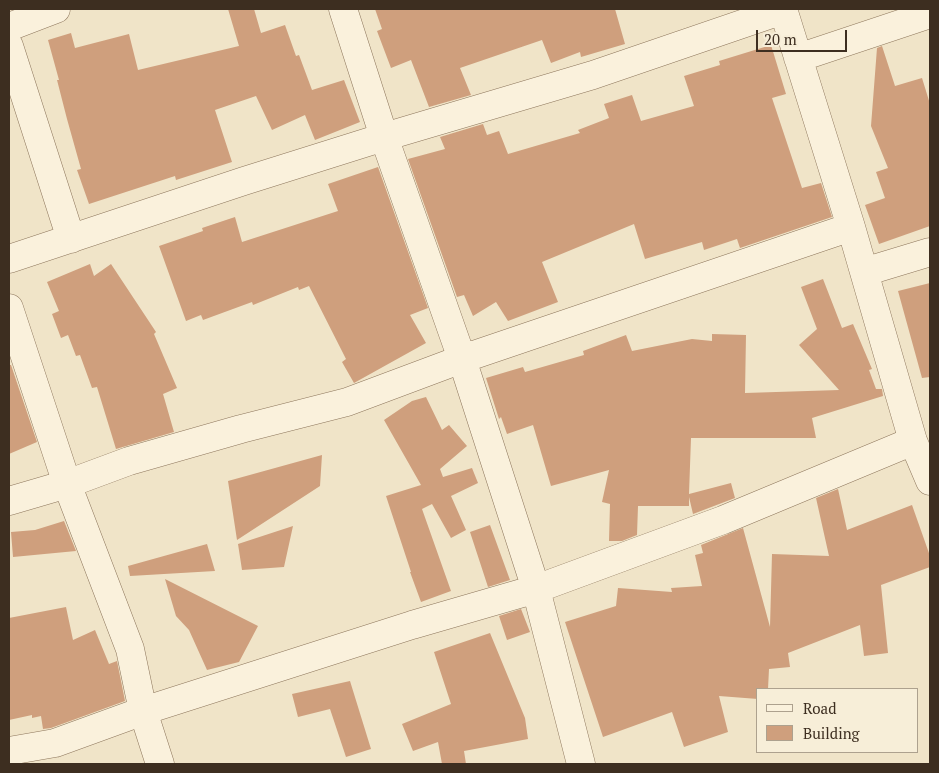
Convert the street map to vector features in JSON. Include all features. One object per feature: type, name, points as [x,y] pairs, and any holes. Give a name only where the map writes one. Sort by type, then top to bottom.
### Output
[{"type":"street","points":[[9,27],[56,9]]},
{"type":"street","points":[[343,9],[384,137],[462,359],[536,588],[581,764]]},
{"type":"street","points":[[9,259],[244,181],[593,75],[783,10],[851,227],[913,441],[930,481]]},
{"type":"street","points":[[798,58],[930,14]]},
{"type":"street","points":[[9,46],[71,239]]},
{"type":"street","points":[[9,502],[67,484],[129,461],[241,429],[347,402],[462,359],[851,227]]},
{"type":"street","points":[[864,272],[930,252]]},
{"type":"street","points":[[9,308],[67,484],[130,649],[143,711],[160,764]]},
{"type":"street","points":[[9,751],[55,743],[143,711],[402,628],[536,588],[723,520],[913,441]]},
{"type":"building","points":[[228,9],[254,9],[261,33],[285,25],[296,56],[299,55],[312,90],[344,80],[360,122],[315,140],[305,115],[272,130],[256,96],[215,110],[232,162],[176,180],[175,176],[89,204],[77,170],[81,169],[48,40],[71,33],[75,48],[129,34],[138,70],[239,46]]},
{"type":"building","points":[[375,9],[615,9],[625,44],[581,57],[580,52],[551,63],[542,40],[460,68],[471,95],[429,107],[411,60],[391,68],[377,31],[382,29]]},
{"type":"building","points":[[771,45],[786,94],[772,98],[802,188],[821,183],[832,217],[740,248],[737,239],[704,250],[702,242],[645,259],[634,224],[542,262],[558,302],[508,321],[496,302],[473,316],[464,295],[457,297],[408,159],[445,149],[440,137],[483,124],[487,135],[499,131],[508,154],[580,133],[578,130],[609,118],[604,104],[632,95],[641,121],[694,106],[684,76],[720,65],[719,61]]},
{"type":"building","points":[[882,46],[895,86],[922,78],[930,104],[930,226],[879,244],[865,205],[885,198],[876,172],[888,168],[871,126],[877,48]]},
{"type":"building","points":[[378,167],[428,308],[410,315],[426,343],[354,383],[342,362],[346,359],[309,286],[299,290],[298,287],[253,305],[252,302],[203,320],[201,315],[186,321],[159,246],[203,231],[202,228],[235,217],[242,242],[338,211],[328,184]]},
{"type":"building","points":[[90,264],[94,276],[111,264],[156,332],[154,334],[177,388],[163,394],[174,432],[116,449],[97,387],[92,388],[80,355],[76,356],[68,335],[61,338],[52,314],[59,311],[47,282]]},
{"type":"building","points":[[823,279],[842,328],[853,324],[872,369],[869,370],[876,389],[882,389],[883,396],[812,418],[816,438],[691,438],[689,494],[731,483],[735,498],[693,514],[689,497],[689,506],[638,506],[637,535],[622,541],[609,541],[610,504],[602,502],[609,470],[551,486],[533,425],[507,434],[501,417],[499,419],[486,378],[523,367],[525,372],[584,355],[583,351],[626,335],[632,351],[692,339],[712,341],[712,334],[746,335],[745,393],[839,390],[799,345],[817,329],[801,287]]},
{"type":"building","points":[[930,283],[930,377],[922,378],[898,291]]},
{"type":"building","points":[[9,365],[11,365],[37,442],[9,454]]},
{"type":"building","points":[[426,397],[442,430],[449,425],[467,446],[440,469],[443,477],[472,468],[478,483],[451,496],[466,530],[451,538],[432,504],[422,509],[451,591],[421,602],[386,496],[421,485],[384,420],[412,401]]},
{"type":"building","points":[[322,455],[320,486],[237,540],[228,481]]},
{"type":"building","points":[[838,489],[847,530],[912,505],[930,556],[930,567],[881,585],[888,653],[864,656],[860,625],[788,653],[790,667],[769,669],[768,688],[756,688],[756,699],[719,696],[728,732],[684,747],[672,712],[603,737],[565,622],[616,606],[618,588],[672,592],[671,588],[702,586],[695,555],[703,553],[701,545],[743,528],[770,627],[772,554],[829,556],[816,498]]},
{"type":"building","points":[[64,521],[76,551],[13,557],[11,532],[35,530]]},
{"type":"building","points":[[490,525],[510,580],[488,587],[470,532]]},
{"type":"building","points":[[293,526],[284,567],[242,570],[238,544]]},
{"type":"building","points":[[207,544],[215,571],[130,576],[128,566]]},
{"type":"building","points":[[165,579],[258,626],[239,662],[207,670],[189,630],[176,616]]},
{"type":"building","points":[[66,607],[73,640],[95,630],[109,664],[117,661],[125,701],[51,728],[43,729],[41,716],[32,718],[32,715],[9,720],[9,618]]},
{"type":"building","points":[[521,609],[530,632],[507,640],[499,616]]},
{"type":"building","points":[[490,633],[525,718],[528,739],[464,751],[466,764],[442,764],[438,742],[413,751],[402,724],[451,704],[434,652]]},
{"type":"building","points":[[350,681],[371,749],[346,757],[330,709],[298,717],[292,694]]}]
